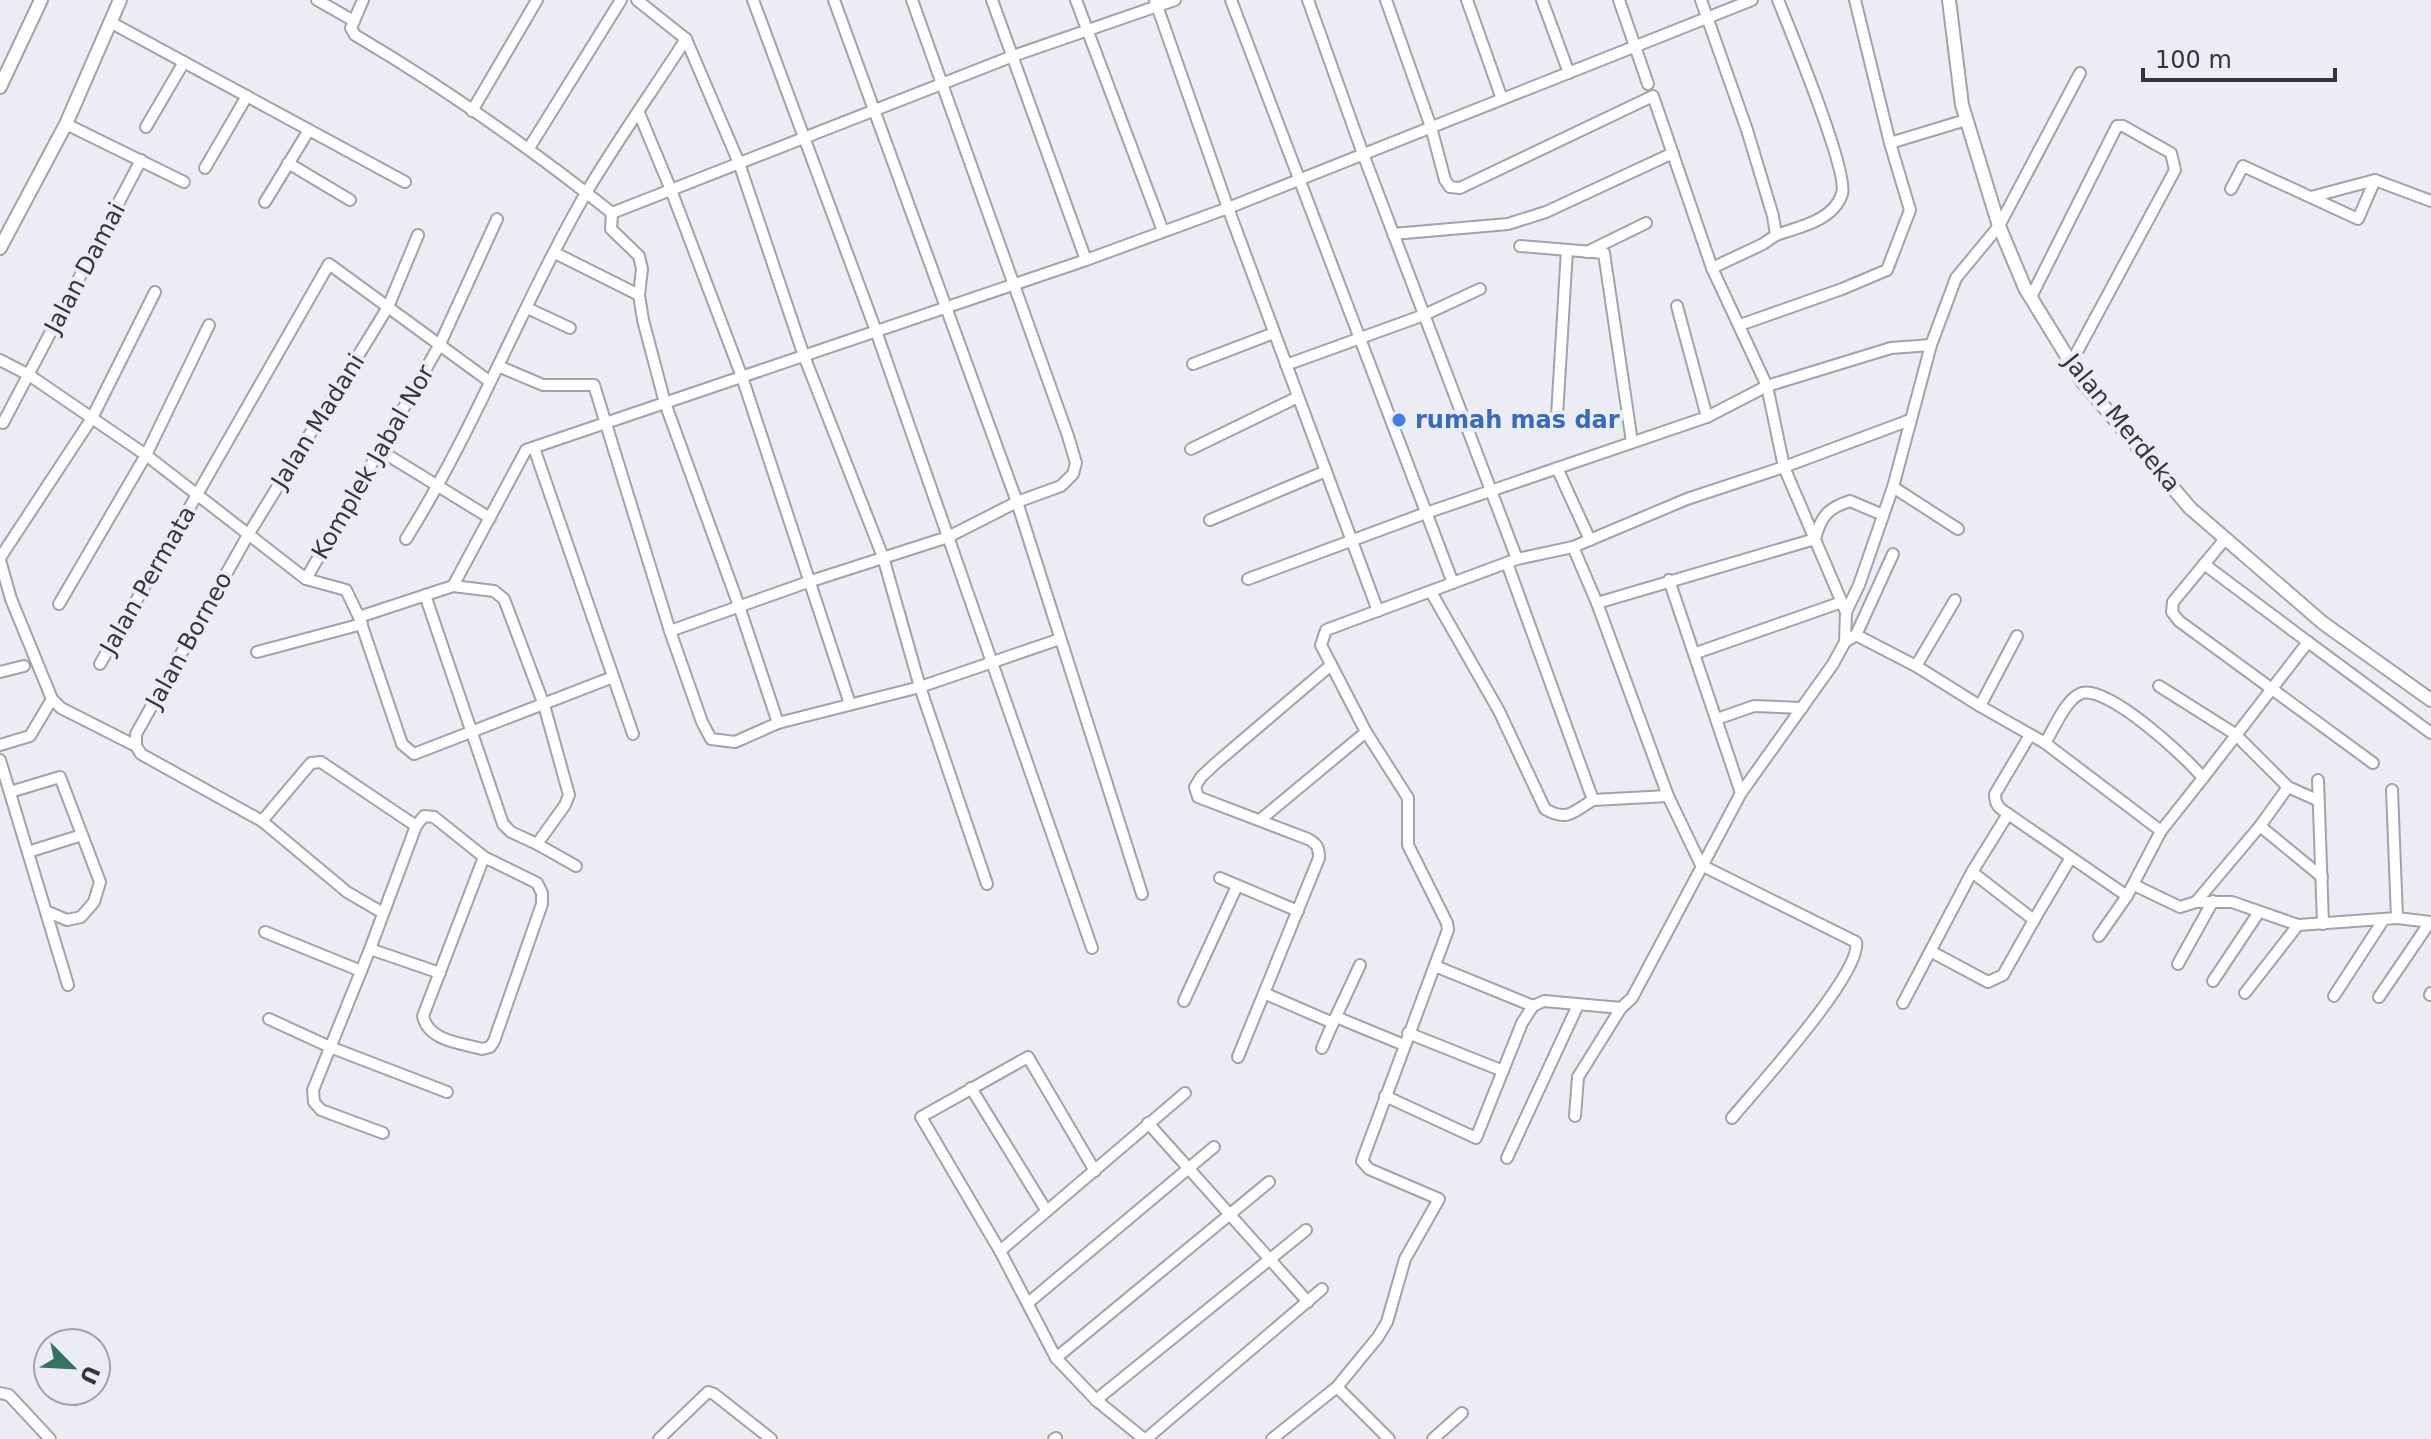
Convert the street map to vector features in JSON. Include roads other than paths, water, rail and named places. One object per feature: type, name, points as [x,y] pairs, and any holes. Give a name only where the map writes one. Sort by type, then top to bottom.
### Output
[{"type":"street","points":[[0,87],[41,0]]},
{"type":"street","points":[[0,248],[66,124],[120,0]]},
{"type":"street","points":[[317,0],[354,21]]},
{"type":"street","points":[[363,0],[351,28],[355,35],[411,68],[529,148],[612,213]]},
{"type":"street","points":[[472,111],[537,0]]},
{"type":"street","points":[[529,148],[621,0]]},
{"type":"street","points":[[637,0],[686,39],[739,163],[804,356],[883,557],[920,687],[987,884]]},
{"type":"street","points":[[753,0],[876,331],[1092,948]]},
{"type":"street","points":[[834,0],[1017,502],[1142,894]]},
{"type":"street","points":[[670,631],[948,537],[1017,502],[1061,486],[1073,474],[1076,463],[1016,284],[912,0]]},
{"type":"street","points":[[992,0],[1086,260]]},
{"type":"street","points":[[1076,0],[1163,231]]},
{"type":"street","points":[[612,213],[1013,56],[1156,4],[1175,0]]},
{"type":"street","points":[[1231,0],[1453,583]]},
{"type":"street","points":[[1308,0],[1491,490],[1593,800]]},
{"type":"street","points":[[1386,0],[1431,127],[1445,180],[1450,187],[1460,188],[1653,96],[1712,268],[1767,386],[1784,467],[1844,607],[1845,642]]},
{"type":"street","points":[[1467,0],[1502,99]]},
{"type":"street","points":[[1542,0],[1569,73]]},
{"type":"street","points":[[1619,0],[1648,84]]},
{"type":"street","points":[[1701,0],[1747,130],[1776,235]]},
{"type":"street","points":[[453,586],[526,450],[1086,260],[1228,208],[1752,0]]},
{"type":"street","points":[[1712,268],[1776,235],[1818,220],[1836,206],[1844,191],[1822,115],[1778,0]]},
{"type":"street","points":[[1740,325],[1887,270],[1910,210],[1855,0]]},
{"type":"street","name":"Jalan Merdeka","points":[[1949,0],[1962,105],[1999,226],[2031,297],[2082,381],[2190,508],[2323,623],[2431,700]]},
{"type":"street","points":[[1156,4],[1228,208],[1378,611]]},
{"type":"street","points":[[110,22],[405,182]]},
{"type":"street","points":[[406,539],[439,487],[489,381],[587,193],[686,39]]},
{"type":"street","points":[[146,127],[184,62]]},
{"type":"street","points":[[1696,653],[1844,607],[1859,585],[1893,487],[1931,345],[1956,278],[1999,226],[2080,73]]},
{"type":"street","points":[[205,168],[247,96]]},
{"type":"street","points":[[639,113],[742,377],[850,704]]},
{"type":"street","points":[[1890,143],[1966,120]]},
{"type":"street","points":[[66,124],[184,182]]},
{"type":"street","points":[[2031,297],[2117,126],[2123,126],[2171,153],[2175,170],[2071,363]]},
{"type":"street","points":[[265,202],[309,130]]},
{"type":"street","points":[[1393,234],[1508,224],[1546,212],[1673,153]]},
{"type":"street","name":"Jalan Damai","points":[[3,423],[141,160]]},
{"type":"street","points":[[288,163],[350,200]]},
{"type":"street","points":[[2231,189],[2243,166],[2358,219],[2375,180]]},
{"type":"street","points":[[2311,197],[2375,180],[2431,201]]},
{"type":"street","points":[[612,213],[611,229],[639,256],[642,269],[639,295],[643,320],[665,403],[778,723]]},
{"type":"street","name":"Komplek Jabal Nor","points":[[306,579],[440,344],[497,219]]},
{"type":"street","points":[[1587,252],[1646,223]]},
{"type":"street","name":"Jalan Madani","points":[[248,535],[388,307],[418,235]]},
{"type":"street","points":[[1520,246],[1604,253],[1632,442]]},
{"type":"street","points":[[1557,416],[1567,250]]},
{"type":"street","points":[[555,253],[639,295]]},
{"type":"street","name":"Jalan Permata","points":[[100,664],[329,264],[388,307]]},
{"type":"street","points":[[1286,365],[1424,315],[1480,289]]},
{"type":"street","points":[[155,292],[92,418],[0,559],[11,599],[52,699],[61,708],[136,746],[141,754],[262,821],[347,892],[383,913]]},
{"type":"street","points":[[1677,306],[1707,417]]},
{"type":"street","points":[[388,307],[489,381]]},
{"type":"street","points":[[527,308],[570,328]]},
{"type":"street","points":[[59,604],[146,455],[209,325]]},
{"type":"street","points":[[1193,364],[1274,333]]},
{"type":"street","points":[[1248,579],[1491,490],[1707,417],[1767,386],[1891,348],[1931,345]]},
{"type":"street","points":[[0,360],[29,375],[146,455],[306,579],[346,590],[360,620],[402,744],[414,754],[613,677]]},
{"type":"street","points":[[498,366],[543,385],[594,385],[670,631],[711,739],[735,742],[778,723],[920,687],[1060,639]]},
{"type":"street","points":[[1191,449],[1298,397]]},
{"type":"street","points":[[1272,1439],[1337,1387],[1378,1337],[1387,1322],[1405,1259],[1439,1199],[1365,1166],[1363,1154],[1447,935],[1447,923],[1408,845],[1408,798],[1366,732],[1321,645],[1326,630],[1512,561],[1573,547],[1687,499],[1910,420]]},
{"type":"street","points":[[534,448],[633,734]]},
{"type":"street","points":[[381,451],[490,518]]},
{"type":"street","points":[[1557,468],[1590,540]]},
{"type":"street","points":[[1210,520],[1326,471]]},
{"type":"street","points":[[1893,487],[1958,529]]},
{"type":"street","points":[[1815,539],[1819,521],[1827,510],[1836,505],[1857,502],[1883,515]]},
{"type":"street","name":"Jalan Borneo","points":[[136,746],[136,734],[248,535]]},
{"type":"street","points":[[1597,603],[1815,539]]},
{"type":"street","points":[[2225,539],[2173,602],[2172,612],[2179,621],[2373,763]]},
{"type":"street","points":[[1573,547],[1597,603],[1668,796],[1701,865],[1856,942],[1858,950],[1826,1004],[1732,1118]]},
{"type":"street","points":[[1575,1116],[1578,1077],[1621,1008],[1632,998],[1741,793],[1845,642],[1856,635],[1893,554]]},
{"type":"street","points":[[2204,564],[2431,733]]},
{"type":"street","points":[[1669,580],[1741,793]]},
{"type":"street","points":[[257,652],[360,620],[453,586],[494,591],[504,599],[544,705],[569,795],[537,844]]},
{"type":"street","points":[[1431,592],[1499,711],[1545,809],[1566,817],[1593,800],[1668,796]]},
{"type":"street","points":[[425,595],[503,824],[511,832],[576,866]]},
{"type":"street","points":[[1916,666],[1955,600]]},
{"type":"street","points":[[1856,635],[1916,666],[2045,743],[2161,831]]},
{"type":"street","points":[[1980,706],[2017,636]]},
{"type":"street","points":[[2099,936],[2134,885],[2161,831],[2308,642]]},
{"type":"street","points":[[1238,1057],[1319,858],[1317,844],[1198,797],[1195,787],[1216,763],[1331,665]]},
{"type":"street","points":[[0,672],[24,666]]},
{"type":"street","points":[[2159,686],[2235,734],[2288,787],[2317,800]]},
{"type":"street","points":[[2045,743],[2074,697],[2085,692],[2099,694],[2162,736],[2203,778]]},
{"type":"street","points":[[0,745],[30,736],[52,699]]},
{"type":"street","points":[[1717,719],[1754,706],[1802,708]]},
{"type":"street","points":[[1260,820],[1366,732]]},
{"type":"street","points":[[2030,735],[1995,794],[1998,808],[2127,896]]},
{"type":"street","points":[[0,760],[68,985]]},
{"type":"street","points":[[262,821],[311,763],[321,762],[416,826]]},
{"type":"street","points":[[10,792],[60,777],[100,882],[94,902],[81,917],[67,920],[46,911]]},
{"type":"street","points":[[2318,780],[2323,924]]},
{"type":"street","points":[[2196,902],[2260,826],[2288,787]]},
{"type":"street","points":[[2392,790],[2397,918]]},
{"type":"street","points":[[1903,1003],[1972,872],[2008,814]]},
{"type":"street","points":[[383,1133],[321,1110],[314,1102],[313,1090],[416,826],[424,816],[434,817],[484,857],[537,883],[542,893],[542,904],[490,1047],[482,1049],[433,1034],[425,1025],[423,1016],[484,857]]},
{"type":"street","points":[[2260,826],[2322,877]]},
{"type":"street","points":[[28,852],[82,835]]},
{"type":"street","points":[[1932,952],[1988,982],[2003,975],[2070,859]]},
{"type":"street","points":[[1972,872],[2034,920]]},
{"type":"street","points":[[1220,878],[1298,911]]},
{"type":"street","points":[[2134,885],[2180,907],[2196,902],[2232,902],[2298,925],[2397,918],[2431,922],[2379,997]]},
{"type":"street","points":[[1184,1001],[1237,886]]},
{"type":"street","points":[[2178,964],[2213,901]]},
{"type":"street","points":[[2213,981],[2259,912]]},
{"type":"street","points":[[2334,996],[2384,919]]},
{"type":"street","points":[[2245,993],[2298,925]]},
{"type":"street","points":[[265,932],[361,971]]},
{"type":"street","points":[[370,949],[440,973]]},
{"type":"street","points":[[1322,1048],[1360,965]]},
{"type":"street","points":[[1435,966],[1533,1006]]},
{"type":"street","points":[[1266,994],[1404,1045]]},
{"type":"street","points":[[1385,1096],[1476,1138],[1522,1023],[1533,1006],[1544,1001],[1621,1008]]},
{"type":"street","points":[[1507,1158],[1578,1005]]},
{"type":"street","points":[[269,1019],[330,1047],[447,1092]]},
{"type":"street","points":[[1408,1033],[1503,1071]]},
{"type":"street","points":[[1095,1171],[1028,1057],[921,1117],[1000,1251],[1056,1358],[1096,1400],[1145,1439],[1322,1289]]},
{"type":"street","points":[[971,1088],[1046,1210]]},
{"type":"street","points":[[1000,1251],[1185,1093]]},
{"type":"street","points":[[1148,1123],[1308,1302]]},
{"type":"street","points":[[1028,1303],[1214,1147]]},
{"type":"street","points":[[1056,1358],[1269,1182]]},
{"type":"street","points":[[1096,1400],[1306,1230]]},
{"type":"street","points":[[1337,1387],[1384,1438]]},
{"type":"street","points":[[659,1439],[708,1392],[762,1437]]},
{"type":"street","points":[[0,1393],[9,1395],[47,1438]]},
{"type":"street","points":[[1433,1439],[1462,1413]]},
{"type":"place","name":"rumah mas dar","points":[[1399,420]]}]
